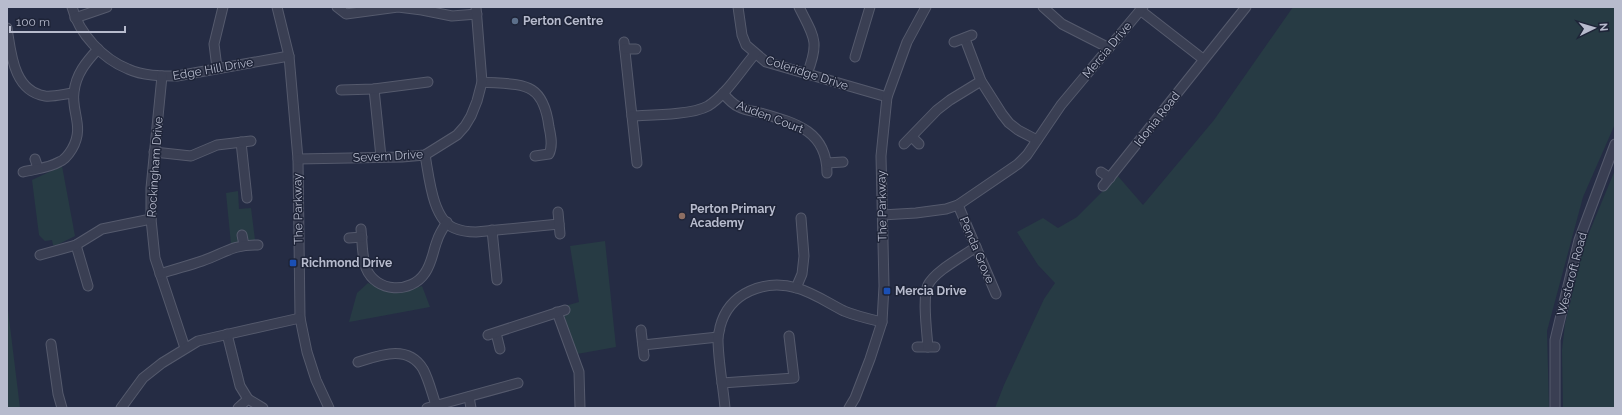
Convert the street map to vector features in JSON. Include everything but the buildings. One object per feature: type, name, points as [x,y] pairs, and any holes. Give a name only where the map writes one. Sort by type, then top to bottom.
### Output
[{"type":"street","name":"Edge Hill Drive","points":[[72,7],[75,18],[80,27],[98,49],[118,64],[129,70],[162,76],[177,76],[289,56]]},
{"type":"street","points":[[75,18],[107,7]]},
{"type":"street","points":[[217,68],[214,44],[223,7]]},
{"type":"street","name":"The Parkway","points":[[277,7],[289,56],[298,159],[300,318],[310,359],[329,408]]},
{"type":"street","points":[[337,7],[346,14],[398,7],[452,16],[476,10]]},
{"type":"street","name":"Coleridge Drive","points":[[738,7],[742,35],[746,45],[766,62],[887,97]]},
{"type":"street","points":[[799,7],[815,39],[814,58],[807,74]]},
{"type":"street","points":[[855,57],[870,7]]},
{"type":"street","name":"The Parkway","points":[[849,408],[855,398],[870,359],[882,322],[884,286],[881,156],[887,97],[907,42],[926,7]]},
{"type":"street","points":[[1043,7],[1062,24],[1109,48]]},
{"type":"street","name":"Idonia Road","points":[[1103,186],[1246,7]]},
{"type":"street","points":[[1141,8],[1204,60]]},
{"type":"street","name":"Mercia Drive","points":[[882,216],[946,209],[958,205],[1018,164],[1027,155],[1062,104],[1141,8]]},
{"type":"street","name":"Severn Drive","points":[[298,159],[402,157],[425,155],[457,135],[466,126],[477,101],[482,82],[476,10]]},
{"type":"street","points":[[7,28],[14,69],[25,85],[38,94],[44,96],[73,93]]},
{"type":"street","points":[[954,42],[968,37],[981,81],[1002,114],[1018,130],[1037,140]]},
{"type":"street","points":[[636,49],[624,46],[632,116],[640,152],[637,163]]},
{"type":"street","points":[[23,172],[60,162],[69,154],[76,142],[78,130],[73,93],[77,77],[83,65],[98,49]]},
{"type":"street","points":[[632,116],[700,109],[708,106],[723,93],[755,54]]},
{"type":"street","name":"Rockingham Drive","points":[[162,76],[151,188],[151,220],[156,258],[160,274],[185,348]]},
{"type":"street","points":[[904,144],[937,110],[981,81]]},
{"type":"street","points":[[341,90],[374,89],[428,82]]},
{"type":"street","points":[[482,82],[525,86],[532,89],[542,100],[547,111],[551,147],[549,154],[535,156]]},
{"type":"street","points":[[374,89],[381,157]]},
{"type":"street","name":"Auden Court","points":[[723,93],[730,101],[739,107],[800,126],[813,135],[822,147],[827,163],[827,173]]},
{"type":"street","points":[[912,137],[919,144]]},
{"type":"street","points":[[154,152],[191,156],[217,145],[246,141],[247,198]]},
{"type":"street","name":"Westcroft Road","points":[[1555,408],[1555,340],[1579,240],[1615,144]]},
{"type":"street","points":[[425,155],[433,198],[441,215],[453,228],[464,231],[492,230],[559,224]]},
{"type":"street","points":[[35,159],[38,168]]},
{"type":"street","points":[[827,163],[843,162]]},
{"type":"street","points":[[1101,172],[1110,178]]},
{"type":"street","name":"Penda Grove","points":[[958,205],[996,294]]},
{"type":"street","points":[[558,212],[560,234]]},
{"type":"street","points":[[796,288],[802,274],[804,256],[800,218]]},
{"type":"street","points":[[40,255],[76,245],[102,229],[151,220]]},
{"type":"street","points":[[349,238],[362,233],[365,267],[372,278],[388,287],[396,288],[416,283],[426,272],[432,259],[437,239],[447,222]]},
{"type":"street","points":[[492,230],[494,275]]},
{"type":"street","points":[[242,234],[244,244]]},
{"type":"street","points":[[160,274],[203,261],[228,249],[244,244],[258,245]]},
{"type":"street","points":[[76,245],[88,286]]},
{"type":"street","points":[[917,347],[931,347],[925,296],[927,286],[939,273],[976,247]]},
{"type":"street","points":[[725,408],[718,337],[722,318],[737,297],[746,292],[756,288],[769,286],[796,288],[815,295],[845,311],[882,322]]},
{"type":"street","points":[[500,349],[492,334],[561,311],[579,372],[580,408]]},
{"type":"street","points":[[121,408],[143,378],[185,348],[198,341],[300,318]]},
{"type":"street","points":[[641,330],[644,356]]},
{"type":"street","points":[[227,334],[240,386],[248,399],[263,408]]},
{"type":"street","points":[[722,382],[794,378],[789,336]]},
{"type":"street","points":[[643,345],[718,337]]},
{"type":"street","points":[[51,344],[58,394],[62,408]]},
{"type":"street","points":[[358,362],[391,353],[405,354],[419,362],[424,371],[432,407],[518,383]]},
{"type":"street","points":[[469,397],[471,408]]},
{"type":"street","points":[[238,408],[248,399]]},
{"type":"shaded area","points":[[1293,7],[1615,7],[1615,124],[1583,197],[1547,331],[1549,408],[995,408],[1004,385],[1044,299],[1055,283],[1038,265],[1017,232],[1043,218],[1058,228],[1077,217],[1104,190],[1106,190],[1117,175],[1143,205],[1214,120]]},
{"type":"shaded area","points":[[62,166],[75,236],[57,245],[53,245],[52,240],[45,241],[39,235],[32,180]]},
{"type":"shaded area","points":[[1615,170],[1615,408],[1563,408],[1562,350],[1565,324],[1584,245]]},
{"type":"shaded area","points":[[238,191],[239,209],[251,208],[255,240],[249,240],[246,238],[239,240],[238,243],[231,244],[226,193]]},
{"type":"shaded area","points":[[605,241],[616,347],[577,354],[564,315],[565,306],[579,302],[570,246]]},
{"type":"shaded area","points":[[368,283],[383,289],[395,291],[422,286],[430,307],[349,322],[357,293]]},
{"type":"shaded area","points":[[7,302],[20,408],[7,408]]},
{"type":"place","name":"Perton Centre","points":[[515,21]]},
{"type":"place","name":"Perton Primary Academy","points":[[682,216]]},
{"type":"place","name":"Richmond Drive","points":[[293,263]]},
{"type":"place","name":"Mercia Drive","points":[[887,291]]}]
